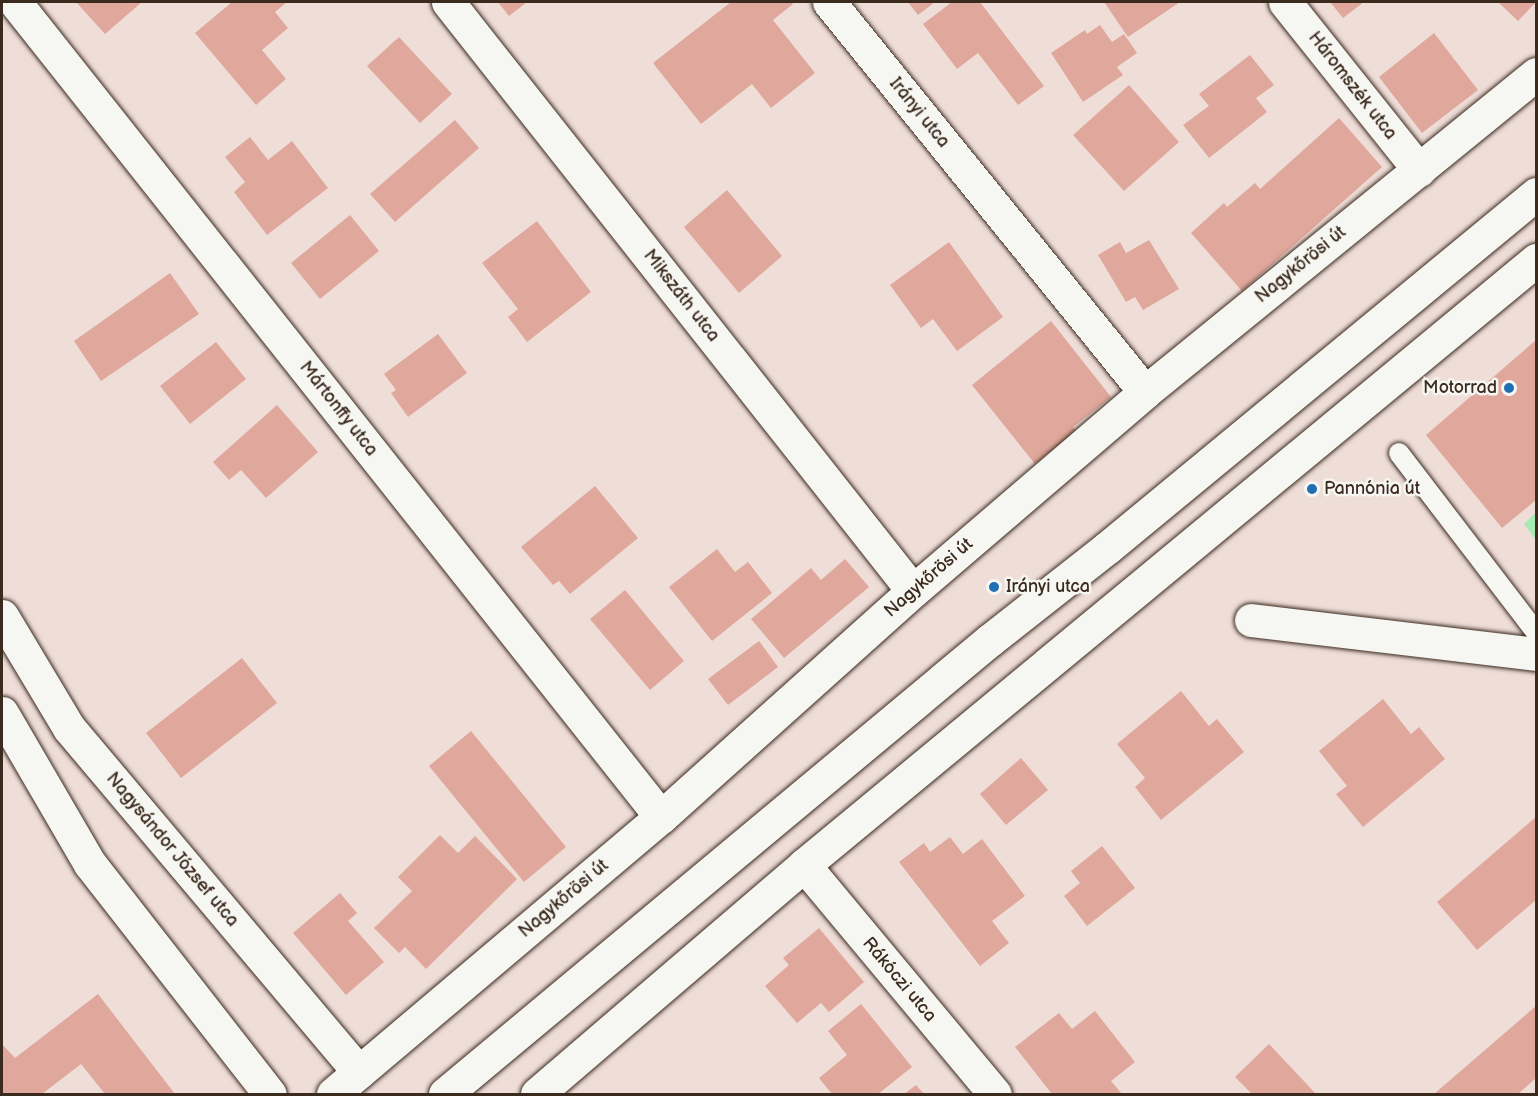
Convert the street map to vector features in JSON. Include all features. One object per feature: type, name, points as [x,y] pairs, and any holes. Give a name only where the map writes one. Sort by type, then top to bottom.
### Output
[{"type":"street","name":"Mártonffy utca","points":[[15,2],[662,817]]},
{"type":"street","name":"Mikszáth utca","points":[[448,2],[913,591]]},
{"type":"street","name":"Irányi utca","points":[[829,2],[1145,392]]},
{"type":"street","name":"Háromszék utca","points":[[1285,2],[1419,170]]},
{"type":"street","name":"Nagykőrösi út","points":[[333,1095],[662,817],[913,591],[1145,392],[1536,74]]},
{"type":"street","points":[[445,1095],[990,640],[1107,548],[1536,194]]},
{"type":"street","points":[[537,1095],[804,865],[1536,260]]},
{"type":"street","name":"Nagysándor József utca","points":[[2,616],[69,728],[359,1072]]},
{"type":"street","points":[[1251,620],[1536,654]]},
{"type":"street","points":[[2,713],[90,864],[269,1093]]},
{"type":"street","name":"Rákóczi utca","points":[[804,865],[994,1095]]},
{"type":"lane","points":[[1399,453],[1536,632]]},
{"type":"green space","points":[[1536,512],[1536,540],[1524,524]]},
{"type":"building","points":[[76,2],[142,2],[105,34]]},
{"type":"building","points":[[232,2],[287,2],[275,12],[288,28],[262,50],[286,79],[256,105],[195,33]]},
{"type":"building","points":[[498,2],[527,2],[509,16]]},
{"type":"building","points":[[731,2],[791,2],[793,4],[773,20],[815,73],[771,108],[752,84],[701,124],[653,63]]},
{"type":"building","points":[[908,2],[935,2],[918,15]]},
{"type":"building","points":[[952,2],[980,2],[1044,86],[1018,105],[978,53],[957,69],[923,24]]},
{"type":"building","points":[[1104,2],[1180,2],[1128,37]]},
{"type":"building","points":[[1330,2],[1364,2],[1343,18]]},
{"type":"building","points":[[1498,2],[1536,2],[1518,21]]},
{"type":"building","points":[[1100,25],[1112,42],[1124,34],[1137,53],[1117,67],[1123,75],[1083,102],[1051,53],[1085,30],[1087,34]]},
{"type":"building","points":[[1434,33],[1478,90],[1422,133],[1379,77]]},
{"type":"building","points":[[399,37],[452,94],[420,123],[367,66]]},
{"type":"building","points":[[1250,55],[1274,85],[1256,98],[1267,112],[1209,158],[1183,125],[1209,106],[1199,94]]},
{"type":"building","points":[[1129,85],[1179,142],[1124,191],[1073,135]]},
{"type":"building","points":[[1339,118],[1382,167],[1242,291],[1191,233],[1224,203],[1227,207],[1255,183],[1260,189]]},
{"type":"building","points":[[455,120],[479,148],[395,222],[370,194]]},
{"type":"building","points":[[250,137],[268,160],[292,141],[328,188],[267,235],[234,192],[245,182],[225,157]]},
{"type":"building","points":[[727,190],[782,256],[739,293],[684,227]]},
{"type":"building","points":[[350,215],[379,251],[320,299],[291,263]]},
{"type":"building","points":[[537,221],[591,292],[527,342],[508,317],[518,309],[482,263]]},
{"type":"building","points":[[1149,240],[1179,289],[1143,310],[1135,297],[1126,302],[1098,255],[1120,242],[1126,253]]},
{"type":"building","points":[[949,242],[1003,317],[957,351],[933,319],[921,328],[890,285]]},
{"type":"building","points":[[170,273],[199,314],[101,381],[74,341]]},
{"type":"building","points":[[1051,321],[1111,397],[1073,427],[1076,431],[1035,464],[972,385]]},
{"type":"building","points":[[438,334],[467,373],[408,417],[391,393],[396,390],[384,374]]},
{"type":"building","name":"Motorrad","points":[[1536,340],[1536,500],[1502,528],[1426,435]]},
{"type":"building","points":[[216,342],[246,379],[190,424],[160,386]]},
{"type":"building","points":[[277,405],[318,452],[266,498],[241,470],[229,480],[213,462]]},
{"type":"building","points":[[595,486],[638,538],[570,594],[559,581],[553,585],[521,547]]},
{"type":"building","points":[[717,549],[735,572],[748,562],[772,593],[712,641],[669,587]]},
{"type":"building","points":[[845,559],[869,587],[784,658],[751,619],[811,568],[821,580]]},
{"type":"building","points":[[625,590],[684,661],[650,690],[590,619]]},
{"type":"building","points":[[759,641],[778,667],[728,705],[708,679]]},
{"type":"building","points":[[242,658],[277,703],[181,778],[146,733]]},
{"type":"building","points":[[1181,691],[1209,726],[1217,719],[1244,752],[1161,820],[1135,787],[1145,778],[1117,744]]},
{"type":"building","points":[[1383,699],[1411,734],[1419,727],[1445,759],[1363,827],[1336,794],[1347,786],[1319,751]]},
{"type":"building","points":[[471,731],[566,847],[524,882],[429,766]]},
{"type":"building","points":[[1021,758],[1048,790],[1006,825],[980,794]]},
{"type":"building","points":[[1536,817],[1536,900],[1477,950],[1437,902]]},
{"type":"building","points":[[440,835],[458,853],[475,836],[517,879],[426,969],[405,947],[399,953],[374,928],[412,891],[398,877]]},
{"type":"building","points":[[950,837],[963,854],[982,839],[1025,896],[992,921],[1009,943],[980,966],[899,862],[924,843],[930,852]]},
{"type":"building","points":[[1102,846],[1135,888],[1087,926],[1064,896],[1080,883],[1071,871]]},
{"type":"building","points":[[340,893],[357,913],[348,921],[384,962],[346,995],[293,933]]},
{"type":"building","points":[[819,928],[864,982],[829,1012],[821,1003],[797,1023],[765,986],[789,965],[783,958]]},
{"type":"building","points":[[98,994],[175,1094],[105,1094],[81,1064],[42,1094],[2,1094],[2,1044],[15,1058]]},
{"type":"building","points":[[861,1004],[912,1067],[878,1094],[832,1094],[819,1078],[847,1055],[828,1031]]},
{"type":"building","points":[[1536,1006],[1536,1078],[1518,1094],[1434,1094]]},
{"type":"building","points":[[1095,1011],[1135,1062],[1111,1081],[1122,1094],[1052,1094],[1015,1047],[1059,1013],[1072,1029]]},
{"type":"building","points":[[1269,1044],[1316,1094],[1252,1094],[1235,1077]]},
{"type":"building","points":[[916,1085],[924,1094],[904,1094]]},
{"type":"place","name":"Motorrad","points":[[1509,388]]},
{"type":"place","name":"Pannónia út","points":[[1312,489]]},
{"type":"place","name":"Irányi utca","points":[[994,587]]}]
